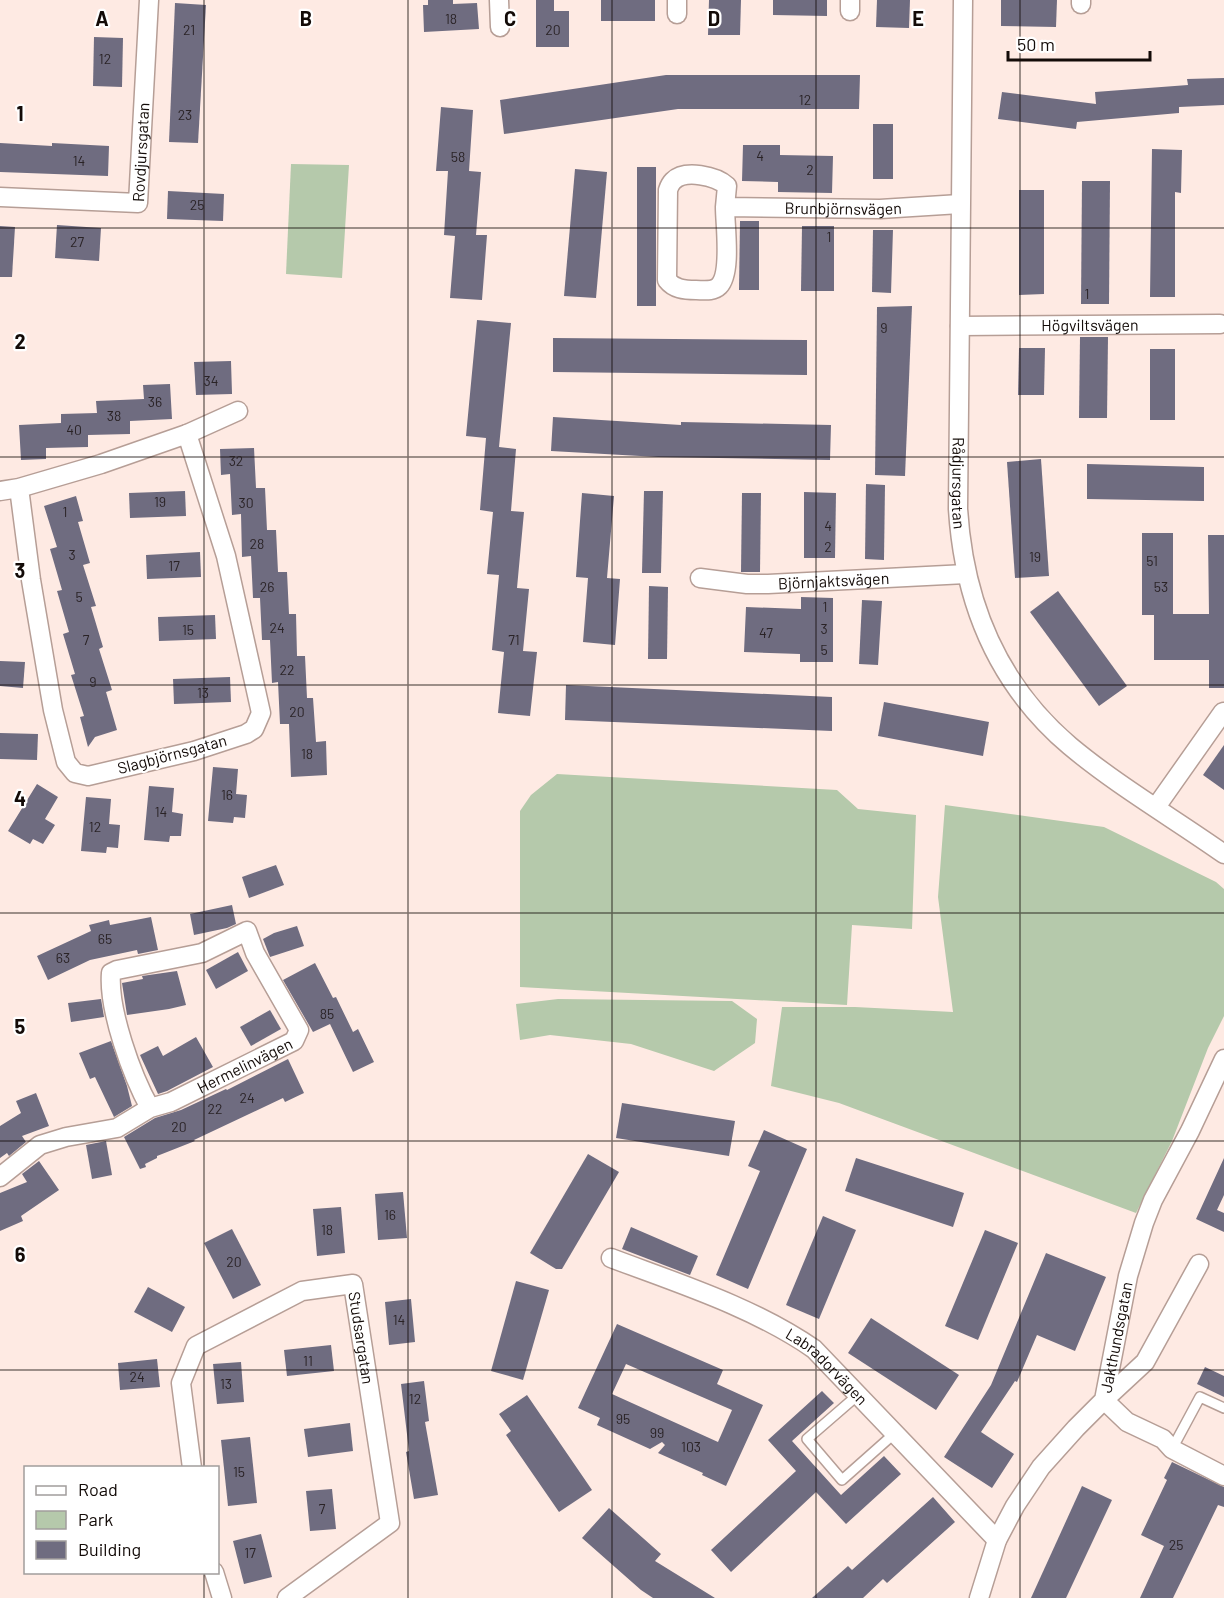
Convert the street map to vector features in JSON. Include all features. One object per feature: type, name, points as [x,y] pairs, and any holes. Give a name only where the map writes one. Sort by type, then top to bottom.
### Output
[{"type":"street","name":"Rovdjursgatan","points":[[0,197],[138,203],[149,0]]},
{"type":"street","points":[[499,0],[500,27]]},
{"type":"street","name":"Rådjursgatan","points":[[963,0],[958,509],[960,545],[977,614],[1003,669],[1032,708],[1069,745],[1107,775],[1224,854]]},
{"type":"street","points":[[682,176],[712,176],[727,186],[724,207],[726,272],[719,286],[713,290],[686,290],[672,287],[666,279],[668,190],[673,181],[682,176]]},
{"type":"street","name":"Brunbjörnsvägen","points":[[724,207],[880,209],[960,204]]},
{"type":"street","name":"Högviltsvägen","points":[[960,326],[1221,324]]},
{"type":"street","points":[[0,491],[19,488],[101,464],[187,434],[238,411]]},
{"type":"street","name":"Slagbjörnsgatan","points":[[19,488],[31,580],[53,710],[66,762],[75,773],[88,776],[204,748],[246,734],[254,729],[261,713],[226,556],[187,434]]},
{"type":"street","name":"Björnjaktsvägen","points":[[700,578],[747,584],[768,584],[966,574]]},
{"type":"street","points":[[1156,807],[1223,712]]},
{"type":"street","name":"Hermelinvägen","points":[[0,1177],[40,1145],[66,1137],[117,1128],[150,1108],[171,1102],[294,1041],[299,1029],[255,953],[247,931],[202,952],[117,970],[111,974],[110,985],[117,1020],[138,1083],[150,1108]]},
{"type":"street","name":"Jakthundsgatan","points":[[979,1598],[997,1540],[1015,1506],[1041,1467],[1104,1400],[1128,1276],[1144,1223],[1153,1200],[1190,1131],[1224,1059]]},
{"type":"street","name":"Labradorvägen","points":[[611,1258],[741,1308],[787,1331],[814,1349],[997,1540]]},
{"type":"street","points":[[1199,1264],[1172,1317],[1145,1362],[1104,1400],[1127,1422],[1163,1439],[1173,1449],[1224,1476]]},
{"type":"street","name":"Studsargatan","points":[[192,1466],[181,1383],[196,1346],[302,1291],[353,1284],[390,1523],[287,1598]]},
{"type":"street","points":[[215,1574],[222,1598]]},
{"type":"lane","points":[[859,1394],[807,1439],[842,1480],[895,1433]]},
{"type":"lane","points":[[1173,1449],[1200,1397],[1224,1408]]},
{"type":"green space","points":[[291,164],[349,165],[342,278],[286,274]]},
{"type":"green space","points":[[557,774],[837,790],[858,809],[916,815],[912,929],[852,925],[847,1005],[520,987],[520,811],[531,795]]},
{"type":"green space","points":[[945,805],[1104,827],[1216,882],[1224,889],[1224,1016],[1208,1048],[1172,1141],[1136,1213],[839,1103],[771,1086],[782,1007],[855,1007],[953,1012],[938,897]]},
{"type":"green space","points":[[558,999],[732,1001],[757,1019],[755,1043],[714,1071],[631,1044],[550,1035],[520,1040],[516,1004]]},
{"type":"building","points":[[428,0],[453,0],[453,4],[477,3],[479,29],[424,32],[423,5],[428,5]]},
{"type":"building","points":[[536,0],[554,0],[554,11],[569,11],[569,47],[536,47]]},
{"type":"building","points":[[601,0],[655,0],[655,21],[601,21]]},
{"type":"building","points":[[709,0],[741,0],[740,35],[708,35]]},
{"type":"building","points":[[773,0],[827,0],[827,16],[773,15]]},
{"type":"building","points":[[877,0],[910,0],[909,28],[876,27]]},
{"type":"building","points":[[1001,0],[1057,0],[1056,27],[1001,26]]},
{"type":"building","points":[[175,3],[206,5],[198,143],[169,142]]},
{"type":"building","points":[[94,37],[123,38],[122,87],[93,86]]},
{"type":"building","points":[[666,75],[860,75],[859,109],[678,109],[504,134],[500,100]]},
{"type":"building","points":[[1224,78],[1224,105],[1179,107],[1179,113],[1077,122],[1076,129],[998,119],[1002,92],[1096,104],[1095,92],[1188,85],[1187,79]]},
{"type":"building","points":[[441,107],[473,110],[469,171],[481,172],[476,235],[487,235],[482,300],[450,298],[455,236],[444,235],[448,171],[436,171]]},
{"type":"building","points":[[873,124],[893,124],[893,179],[873,179]]},
{"type":"building","points":[[0,143],[109,146],[108,176],[0,172]]},
{"type":"building","points":[[743,145],[780,145],[780,155],[833,156],[832,193],[778,192],[778,182],[742,181]]},
{"type":"building","points":[[1152,149],[1182,150],[1181,193],[1175,192],[1175,297],[1150,297]]},
{"type":"building","points":[[637,167],[656,167],[656,306],[637,306]]},
{"type":"building","points":[[575,169],[607,172],[596,298],[564,296]]},
{"type":"building","points":[[1082,181],[1110,181],[1109,304],[1081,304]]},
{"type":"building","points":[[1019,190],[1044,190],[1044,294],[1019,295]]},
{"type":"building","points":[[168,191],[224,194],[223,221],[167,219]]},
{"type":"building","points":[[740,221],[759,221],[759,290],[739,290]]},
{"type":"building","points":[[57,225],[101,228],[99,261],[55,258]]},
{"type":"building","points":[[0,226],[15,227],[12,277],[0,277]]},
{"type":"building","points":[[802,226],[834,226],[834,291],[801,291]]},
{"type":"building","points":[[873,230],[893,230],[891,293],[872,292]]},
{"type":"building","points":[[912,306],[905,476],[875,475],[877,307]]},
{"type":"building","points":[[477,320],[511,323],[499,447],[516,449],[511,511],[524,512],[517,588],[529,589],[523,651],[537,652],[530,716],[498,713],[504,652],[492,650],[499,575],[487,574],[493,512],[480,510],[486,438],[466,436]]},
{"type":"building","points":[[1080,337],[1108,337],[1107,418],[1079,418]]},
{"type":"building","points":[[553,338],[807,340],[807,375],[553,372]]},
{"type":"building","points":[[1019,348],[1045,348],[1044,395],[1018,395]]},
{"type":"building","points":[[1150,349],[1175,349],[1175,420],[1150,420]]},
{"type":"building","points":[[231,361],[232,394],[196,395],[194,362]]},
{"type":"building","points":[[170,384],[172,419],[130,421],[130,434],[88,435],[88,447],[46,448],[46,459],[21,460],[19,425],[61,423],[61,414],[97,413],[96,401],[144,399],[143,385]]},
{"type":"building","points":[[553,417],[681,425],[681,422],[831,425],[830,460],[658,457],[551,451]]},
{"type":"building","points":[[254,448],[256,488],[265,488],[267,530],[276,530],[278,572],[287,572],[289,614],[296,614],[297,656],[305,656],[307,698],[313,698],[316,742],[326,741],[327,775],[291,777],[289,724],[280,724],[278,682],[272,683],[270,640],[262,640],[260,598],[253,598],[251,556],[242,557],[241,514],[232,515],[230,474],[221,475],[220,449]]},
{"type":"building","points":[[1041,459],[1049,576],[1015,578],[1007,462]]},
{"type":"building","points":[[1087,464],[1204,467],[1204,501],[1087,499]]},
{"type":"building","points":[[866,484],[885,485],[884,560],[865,559]]},
{"type":"building","points":[[185,491],[186,516],[130,518],[129,493]]},
{"type":"building","points":[[644,491],[663,491],[661,573],[642,573]]},
{"type":"building","points":[[804,492],[836,493],[835,558],[804,558]]},
{"type":"building","points":[[582,493],[614,496],[607,578],[620,579],[615,645],[583,642],[588,578],[576,577]]},
{"type":"building","points":[[742,493],[761,493],[760,572],[741,572]]},
{"type":"building","points":[[76,496],[83,521],[78,522],[90,563],[83,565],[96,606],[91,607],[103,647],[99,649],[112,690],[106,692],[117,730],[95,737],[88,747],[80,717],[84,716],[71,675],[75,674],[63,634],[69,632],[57,591],[62,590],[50,549],[57,547],[44,506]]},
{"type":"building","points":[[1142,533],[1173,533],[1173,614],[1209,614],[1208,535],[1224,535],[1224,688],[1209,688],[1209,660],[1154,660],[1154,615],[1142,615]]},
{"type":"building","points":[[200,552],[201,577],[147,579],[146,555]]},
{"type":"building","points":[[649,586],[668,587],[667,659],[648,659]]},
{"type":"building","points":[[1058,591],[1127,686],[1099,706],[1030,612]]},
{"type":"building","points":[[801,597],[833,598],[833,662],[800,662],[800,654],[744,652],[746,607],[801,609]]},
{"type":"building","points":[[862,600],[882,601],[878,665],[859,664]]},
{"type":"building","points":[[215,615],[216,639],[159,641],[158,617]]},
{"type":"building","points":[[0,661],[25,662],[23,688],[0,686]]},
{"type":"building","points":[[230,677],[231,702],[174,704],[173,679]]},
{"type":"building","points":[[566,685],[832,697],[832,731],[565,720]]},
{"type":"building","points":[[884,702],[989,722],[983,756],[878,736]]},
{"type":"building","points":[[0,733],[38,734],[37,760],[0,759]]},
{"type":"building","points":[[1224,745],[1224,790],[1203,775]]},
{"type":"building","points":[[213,767],[238,769],[236,794],[247,795],[245,818],[234,817],[233,823],[208,821]]},
{"type":"building","points":[[37,784],[58,797],[45,819],[55,825],[43,844],[33,839],[30,844],[8,831]]},
{"type":"building","points":[[149,786],[174,788],[172,812],[183,814],[181,836],[170,836],[169,842],[144,840]]},
{"type":"building","points":[[86,797],[111,799],[109,824],[120,825],[118,848],[107,847],[106,853],[81,851]]},
{"type":"building","points":[[276,865],[284,885],[249,898],[242,877]]},
{"type":"building","points":[[232,905],[236,924],[194,935],[190,914]]},
{"type":"building","points":[[151,917],[158,950],[138,954],[137,950],[90,960],[48,980],[37,956],[91,931],[89,925],[109,920],[110,925]]},
{"type":"building","points":[[297,926],[304,946],[270,957],[263,939]]},
{"type":"building","points":[[238,952],[248,971],[216,989],[206,970]]},
{"type":"building","points":[[315,963],[333,998],[336,997],[353,1032],[358,1029],[374,1062],[353,1072],[330,1024],[313,1032],[283,980]]},
{"type":"building","points":[[177,971],[186,1005],[127,1015],[122,983],[143,979],[142,976]]},
{"type":"building","points":[[101,999],[104,1017],[71,1022],[68,1003]]},
{"type":"building","points":[[270,1010],[281,1029],[251,1046],[240,1027]]},
{"type":"building","points":[[196,1037],[213,1067],[158,1094],[140,1055],[158,1046],[163,1056]]},
{"type":"building","points":[[111,1041],[132,1106],[114,1117],[95,1077],[90,1079],[79,1053]]},
{"type":"building","points":[[288,1059],[304,1093],[285,1102],[283,1098],[195,1141],[157,1156],[145,1164],[146,1167],[140,1169],[124,1137],[155,1118],[181,1110],[227,1090]]},
{"type":"building","points":[[36,1093],[49,1126],[22,1136],[26,1142],[9,1156],[7,1153],[0,1158],[0,1126],[21,1113],[16,1101]]},
{"type":"building","points":[[622,1103],[735,1121],[729,1156],[616,1138]]},
{"type":"building","points":[[764,1130],[807,1149],[748,1289],[716,1275],[760,1171],[748,1166]]},
{"type":"building","points":[[106,1141],[112,1175],[92,1179],[86,1145]]},
{"type":"building","points":[[588,1154],[619,1172],[562,1269],[556,1269],[530,1253]]},
{"type":"building","points":[[856,1158],[964,1193],[953,1227],[845,1191]]},
{"type":"building","points":[[1224,1158],[1224,1195],[1217,1210],[1224,1213],[1224,1232],[1196,1219]]},
{"type":"building","points":[[39,1161],[59,1190],[21,1216],[23,1221],[0,1231],[0,1193],[27,1182],[22,1174]]},
{"type":"building","points":[[403,1192],[407,1238],[378,1240],[375,1194]]},
{"type":"building","points":[[341,1207],[345,1253],[317,1256],[313,1209]]},
{"type":"building","points":[[823,1216],[856,1230],[819,1319],[786,1305]]},
{"type":"building","points":[[631,1227],[698,1256],[690,1275],[622,1249]]},
{"type":"building","points":[[232,1229],[261,1285],[233,1299],[204,1243]]},
{"type":"building","points":[[985,1230],[1018,1243],[978,1340],[945,1326]]},
{"type":"building","points":[[1046,1253],[1106,1277],[1075,1351],[1037,1335],[1017,1382],[1015,1381],[981,1432],[1014,1454],[992,1488],[944,1457],[991,1385]]},
{"type":"building","points":[[516,1281],[549,1290],[523,1380],[491,1371]]},
{"type":"building","points":[[148,1287],[185,1307],[172,1332],[134,1312]]},
{"type":"building","points":[[411,1299],[415,1342],[389,1345],[385,1302]]},
{"type":"building","points":[[871,1318],[959,1375],[936,1410],[848,1353]]},
{"type":"building","points":[[617,1324],[723,1370],[717,1384],[763,1405],[726,1486],[658,1453],[665,1445],[662,1442],[650,1449],[597,1425],[600,1418],[578,1408]],"holes":[[[626,1364],[732,1410],[718,1442],[612,1394]]]},
{"type":"building","points":[[331,1345],[334,1371],[287,1376],[284,1350]]},
{"type":"building","points":[[157,1359],[160,1387],[120,1390],[118,1363]]},
{"type":"building","points":[[241,1362],[244,1402],[217,1404],[213,1364]]},
{"type":"building","points":[[1205,1367],[1224,1376],[1224,1397],[1197,1384]]},
{"type":"building","points":[[424,1381],[429,1421],[425,1422],[438,1495],[414,1499],[406,1452],[409,1451],[401,1384]]},
{"type":"building","points":[[822,1391],[834,1403],[792,1441],[841,1495],[884,1456],[901,1474],[846,1524],[816,1492],[731,1572],[711,1550],[796,1471],[768,1440]]},
{"type":"building","points":[[527,1395],[592,1490],[559,1512],[506,1435],[511,1431],[499,1414]]},
{"type":"building","points":[[350,1423],[353,1451],[308,1457],[304,1429]]},
{"type":"building","points":[[250,1437],[257,1503],[228,1506],[221,1440]]},
{"type":"building","points":[[1172,1462],[1224,1487],[1224,1507],[1218,1505],[1173,1598],[1140,1598],[1164,1546],[1141,1535],[1167,1480],[1164,1478]]},
{"type":"building","points":[[1082,1486],[1112,1500],[1066,1598],[1031,1598]]},
{"type":"building","points":[[332,1489],[336,1529],[310,1531],[306,1491]]},
{"type":"building","points":[[933,1497],[955,1522],[887,1583],[883,1579],[863,1598],[812,1598],[848,1566],[852,1570]]},
{"type":"building","points":[[609,1508],[661,1554],[655,1561],[715,1598],[653,1598],[641,1590],[582,1538]]},
{"type":"building","points":[[261,1534],[272,1577],[244,1584],[233,1541]]}]
